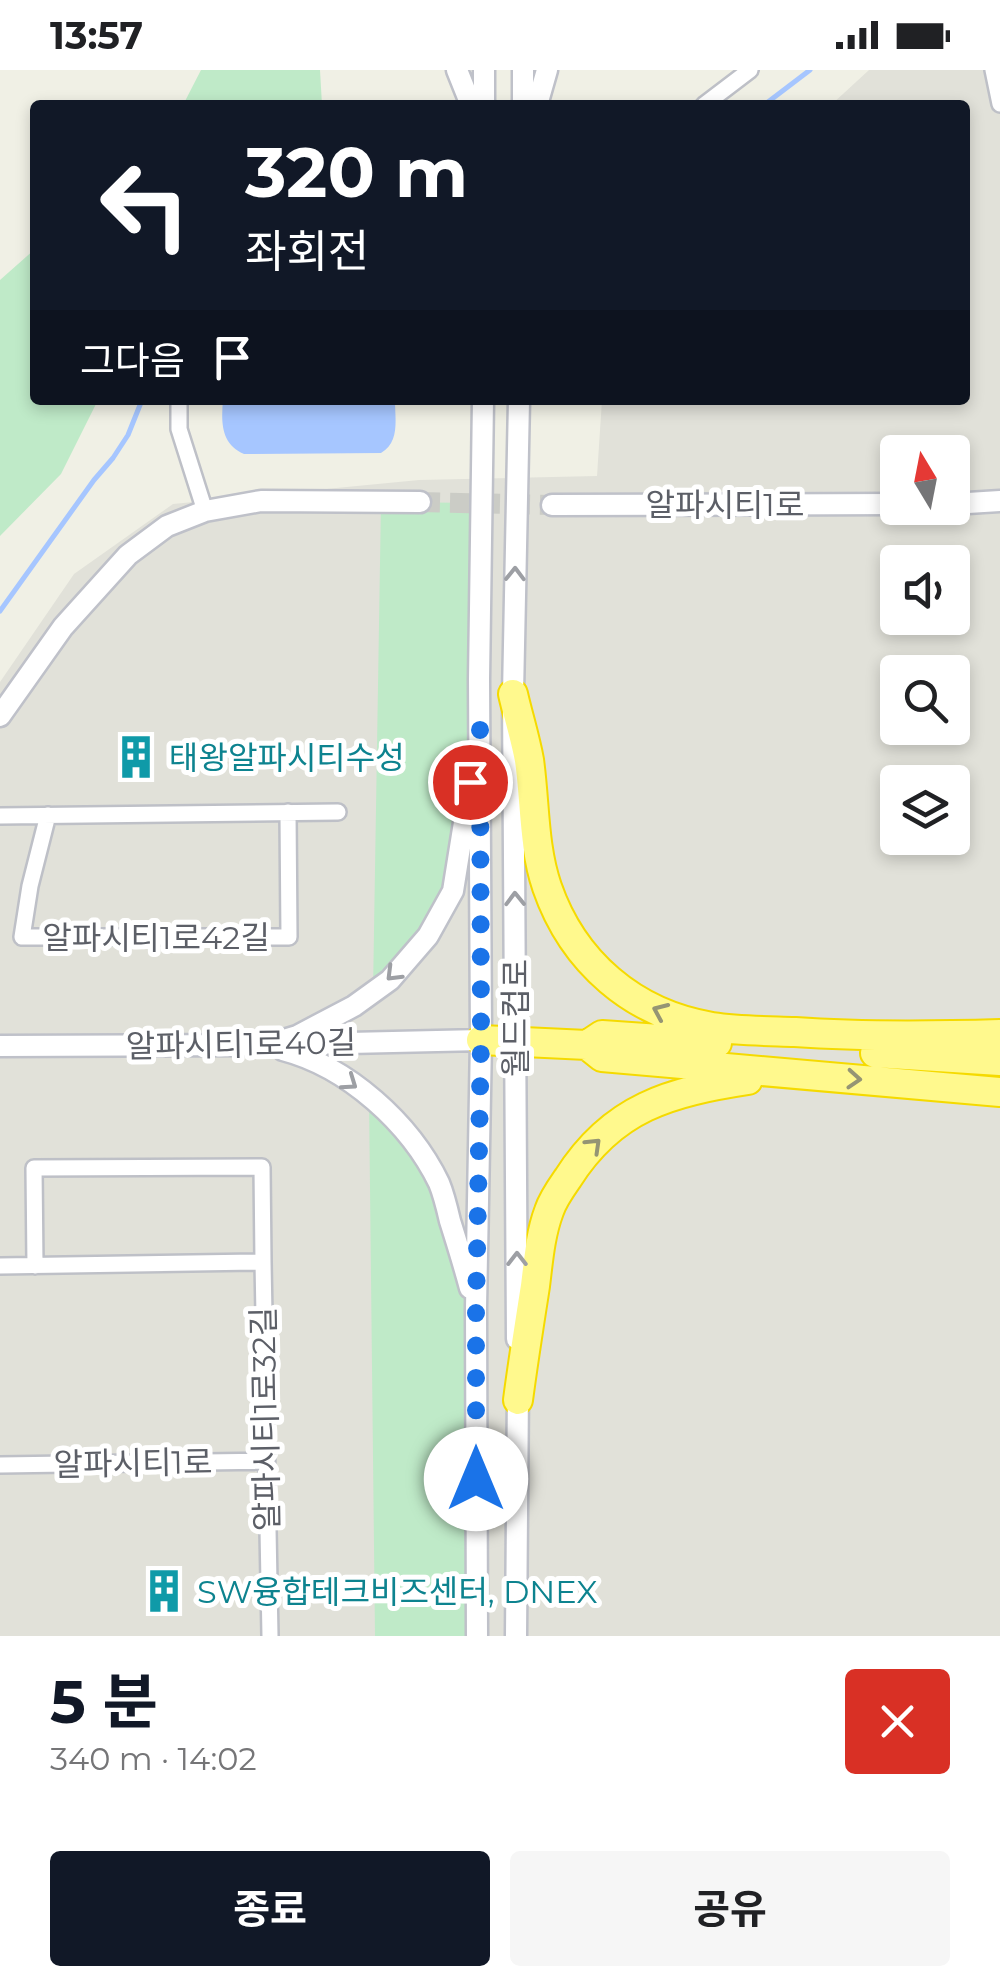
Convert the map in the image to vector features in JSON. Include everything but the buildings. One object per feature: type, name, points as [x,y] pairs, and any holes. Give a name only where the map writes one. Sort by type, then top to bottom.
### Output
[{"type":"highway","points":[[513,694],[528,759],[546,884],[563,925],[581,953],[622,992],[660,1012],[715,1028],[857,1036],[1000,1034]]},
{"type":"highway","points":[[481,1040],[586,1045],[602,1035],[1000,1062]]},
{"type":"highway","points":[[586,1045],[602,1057],[1000,1092]]},
{"type":"highway","points":[[518,1400],[546,1220],[579,1160],[627,1116],[657,1101],[684,1092],[785,1074]]},
{"type":"main road","points":[[457,70],[469,100]]},
{"type":"main road","points":[[484,70],[484,100]]},
{"type":"main road","points":[[523,70],[523,100]]},
{"type":"main road","points":[[539,100],[548,70]]},
{"type":"main road","name":"월드컵로","points":[[477,1636],[484,405]]},
{"type":"main road","name":"월드컵로","points":[[516,1636],[513,694],[519,405]]},
{"type":"main road","points":[[0,716],[63,628],[128,555],[168,526],[205,511],[261,500],[420,502]]},
{"type":"main road","points":[[970,503],[1000,501]]},
{"type":"main road","name":"알파시티1로","points":[[552,505],[880,504]]},
{"type":"main road","points":[[261,1045],[297,1036],[354,1006],[390,980],[428,936],[453,891],[480,724]]},
{"type":"main road","name":"알파시티1로40길","points":[[0,1046],[481,1040]]},
{"type":"main road","points":[[261,1045],[300,1055],[348,1081],[414,1141],[440,1186],[476,1308]]},
{"type":"street","points":[[711,100],[750,70]]},
{"type":"street","points":[[993,70],[1000,102]]},
{"type":"street","points":[[179,405],[178,430],[205,511]]},
{"type":"street","name":"알파시티1로42길","points":[[48,816],[22,937],[289,937],[288,812]]},
{"type":"street","points":[[0,816],[338,812]]},
{"type":"street","name":"알파시티1로32길","points":[[35,1266],[34,1168],[262,1168],[270,1636]]},
{"type":"street","name":"알파시티1로32길","points":[[0,1266],[262,1262]]},
{"type":"street","name":"알파시티1로","points":[[0,1465],[265,1461]]},
{"type":"shaded area","points":[[869,70],[1000,70],[1000,1636],[0,1636],[0,682],[74,574],[173,504],[419,480],[597,476],[602,405],[970,405],[970,100],[836,100]]},
{"type":"green space","points":[[201,70],[320,70],[322,100],[186,100]]},
{"type":"green space","points":[[30,253],[30,405],[96,405],[61,474],[0,536],[0,280]]},
{"type":"green space","points":[[381,502],[482,503],[480,724],[453,891],[373,992]]},
{"type":"green space","points":[[369,1098],[414,1141],[470,1286],[477,1636],[375,1636]]},
{"type":"water","points":[[223,405],[395,405],[395,430],[391,443],[381,453],[244,454],[231,445],[223,425]]},
{"type":"waterway","points":[[771,100],[810,70]]},
{"type":"waterway","points":[[0,611],[113,458],[140,405]]},
{"type":"tunnel","points":[[420,502],[552,505]]},
{"type":"place","name":"태왕알파시티수성","points":[[136,757]]},
{"type":"place","name":"SW융합테크비즈센터, DNEX","points":[[164,1591]]},
{"type":"route","points":[[470,782],[480,724],[476,1479]]}]
